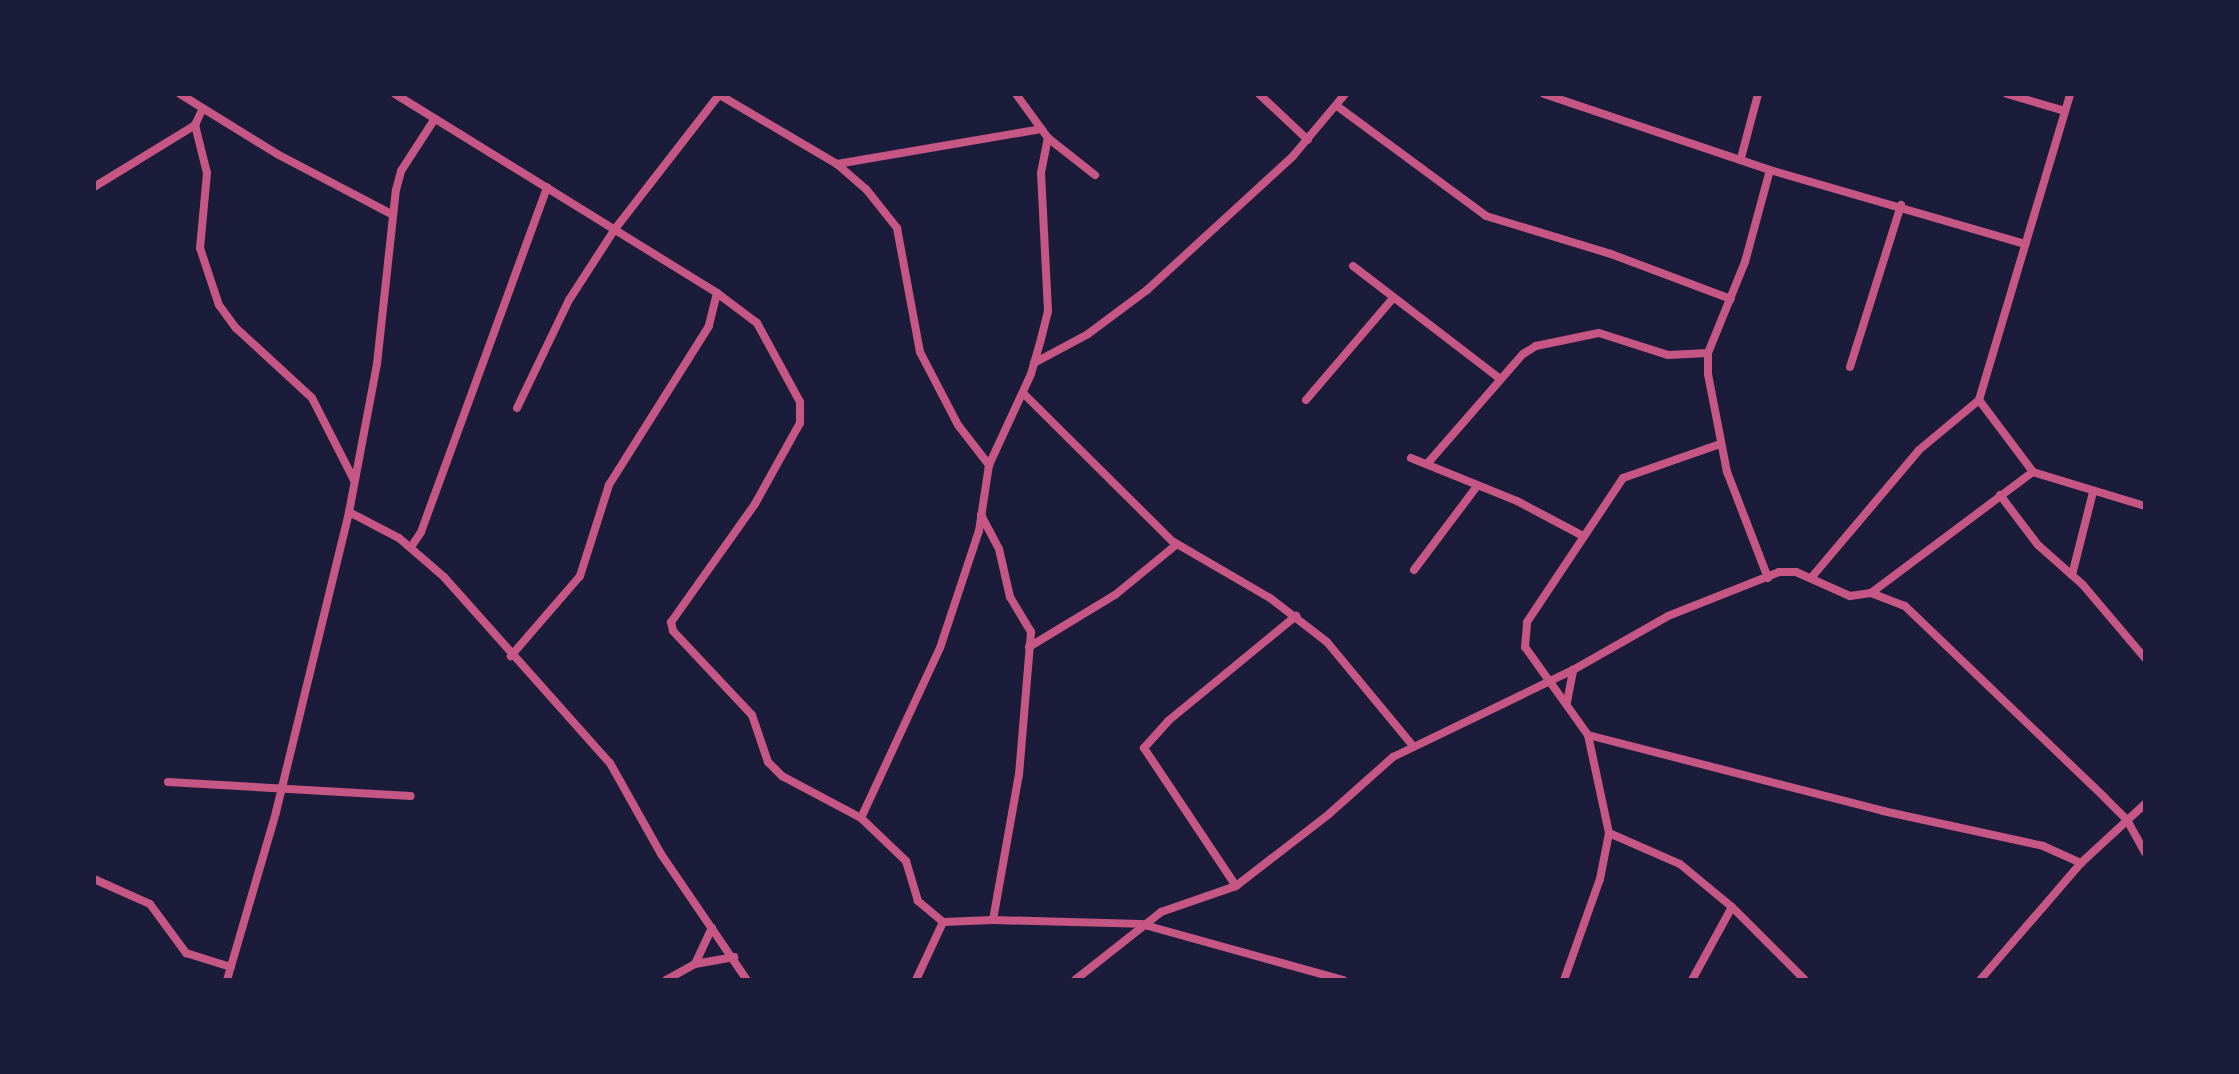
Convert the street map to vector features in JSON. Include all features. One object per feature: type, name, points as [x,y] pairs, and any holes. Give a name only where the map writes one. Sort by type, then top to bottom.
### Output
[{"type":"street","points":[[180,94],[202,110],[393,215]]},
{"type":"street","points":[[395,94],[717,293],[757,323],[800,402],[800,423],[755,504],[671,622],[673,631],[752,715],[768,762],[782,776],[861,818],[906,861],[918,901],[943,922],[993,920],[1141,924],[1312,977],[1343,980]]},
{"type":"street","points":[[517,408],[569,300],[615,229],[718,94],[837,164],[866,189],[897,228],[920,352],[958,425],[989,465]]},
{"type":"street","points":[[1016,94],[1048,138],[1095,175]]},
{"type":"street","points":[[1259,94],[1308,140]]},
{"type":"street","points":[[1034,363],[1088,334],[1147,290],[1308,140],[1345,94]]},
{"type":"street","points":[[1544,94],[1770,170],[1901,205],[2025,244]]},
{"type":"street","points":[[1741,158],[1758,94]]},
{"type":"street","points":[[2007,94],[2065,111]]},
{"type":"street","points":[[1811,578],[1919,450],[1979,400],[2070,94]]},
{"type":"street","points":[[1337,106],[1486,216],[1611,254],[1731,299]]},
{"type":"street","points":[[94,187],[195,125],[202,110]]},
{"type":"street","points":[[227,980],[282,785],[349,512],[377,364],[393,215],[401,171],[434,120]]},
{"type":"street","points":[[195,125],[207,173],[200,248],[219,305],[236,328],[312,398],[354,480]]},
{"type":"street","points":[[837,164],[1041,129]]},
{"type":"street","points":[[861,818],[940,648],[981,515],[989,465],[1034,363],[1048,311],[1041,173],[1048,138]]},
{"type":"street","points":[[1768,578],[1742,519],[1720,444],[1708,353],[1731,299],[1770,170]]},
{"type":"street","points":[[411,547],[421,532],[547,187]]},
{"type":"street","points":[[1850,367],[1901,205]]},
{"type":"street","points":[[1353,266],[1500,379]]},
{"type":"street","points":[[511,656],[580,576],[609,485],[709,326],[717,293]]},
{"type":"street","points":[[1306,400],[1393,298]]},
{"type":"street","points":[[1427,464],[1500,379],[1536,346],[1599,333],[1668,355],[1708,353]]},
{"type":"street","points":[[1023,393],[1118,492],[1177,544],[1296,616],[1335,650],[1414,747]]},
{"type":"street","points":[[1979,400],[2033,472],[2145,506]]},
{"type":"street","points":[[1564,980],[1600,879],[1609,833],[1588,735],[1525,647],[1527,622],[1623,478],[1720,444]]},
{"type":"street","points":[[1411,458],[1583,536]]},
{"type":"street","points":[[1871,593],[2033,472]]},
{"type":"street","points":[[1414,570],[1477,486]]},
{"type":"street","points":[[2072,575],[2093,492]]},
{"type":"street","points":[[2000,495],[2038,545],[2072,575],[2145,658]]},
{"type":"street","points":[[349,512],[411,547],[475,610],[511,656],[610,763],[661,854],[747,980]]},
{"type":"street","points":[[981,515],[999,549],[1010,597],[1027,619],[1029,647],[1019,774],[993,920]]},
{"type":"street","points":[[1029,647],[1115,595],[1177,544]]},
{"type":"street","points":[[1075,980],[1141,924],[1236,886],[1329,814],[1378,765],[1547,679],[1573,670],[1668,616],[1768,578],[1796,572],[1850,596],[1871,593],[1890,597],[1934,629],[2127,820],[2145,852]]},
{"type":"street","points":[[1236,886],[1144,748],[1168,721],[1296,616]]},
{"type":"street","points":[[1567,702],[1573,670]]},
{"type":"street","points":[[1588,735],[1883,811],[2043,846],[2081,863]]},
{"type":"street","points":[[168,782],[282,785],[411,796]]},
{"type":"street","points":[[1980,980],[2081,863],[2145,804]]},
{"type":"street","points":[[1609,833],[1668,856],[1732,907],[1805,980]]},
{"type":"street","points":[[94,879],[150,904],[186,953],[231,967]]},
{"type":"street","points":[[1692,980],[1732,907]]},
{"type":"street","points":[[916,980],[943,922]]},
{"type":"street","points":[[695,964],[712,928]]},
{"type":"street","points":[[666,980],[695,964],[734,957]]}]
